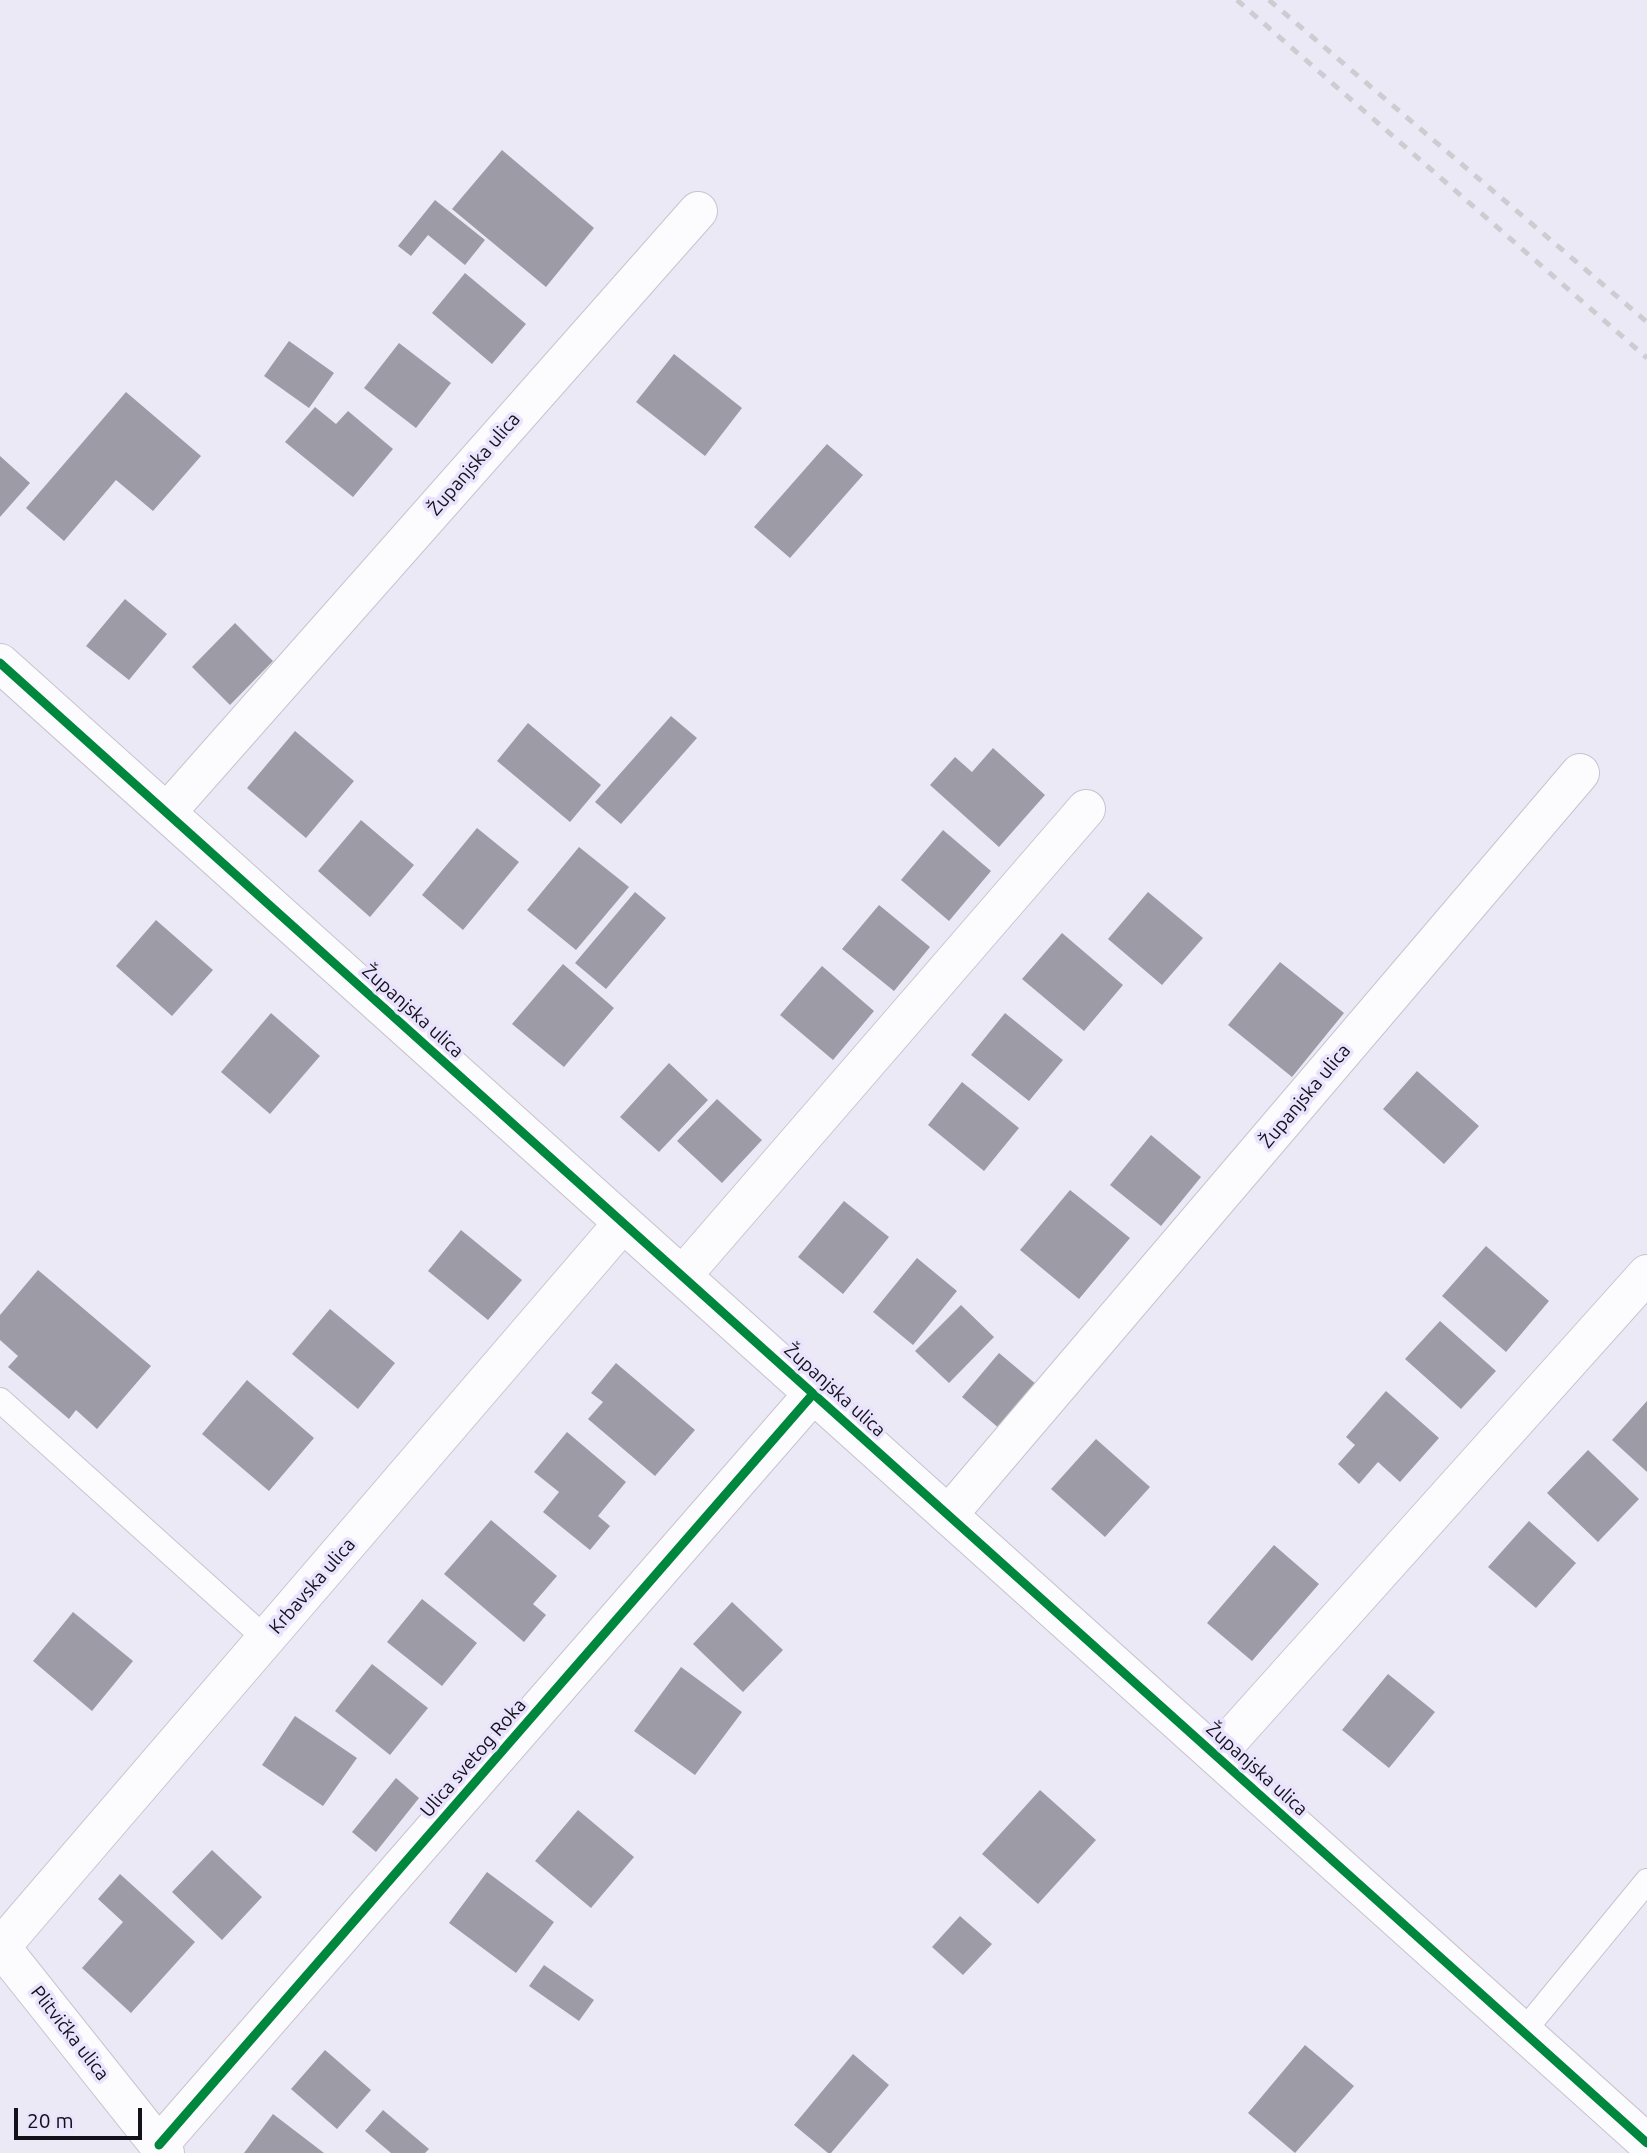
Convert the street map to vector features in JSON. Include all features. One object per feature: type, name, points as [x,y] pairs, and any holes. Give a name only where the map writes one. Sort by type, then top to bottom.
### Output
[{"type":"street","name":"Županjska ulica","points":[[167,812],[698,211]]},
{"type":"street","name":"Županjska ulica","points":[[0,663],[1647,2143]]},
{"type":"street","name":"Županjska ulica","points":[[948,1515],[1580,773]]},
{"type":"street","points":[[682,1276],[1086,809]]},
{"type":"street","name":"Krbavska ulica","points":[[1,1947],[622,1224]]},
{"type":"street","name":"Županjska ulica","points":[[1216,1755],[1647,1275]]},
{"type":"street","name":"Ulica svetog Roka","points":[[162,2149],[813,1394]]},
{"type":"street","name":"Plitvička ulica","points":[[1,1947],[162,2149]]},
{"type":"lane","points":[[0,1400],[266,1639]]},
{"type":"lane","points":[[1523,2032],[1647,1881]]},
{"type":"building","points":[[502,150],[594,228],[546,287],[452,209]]},
{"type":"building","points":[[435,200],[485,240],[465,265],[428,235],[411,256],[398,246]]},
{"type":"building","points":[[465,273],[526,324],[492,364],[432,313]]},
{"type":"building","points":[[289,341],[334,373],[309,408],[264,376]]},
{"type":"building","points":[[399,343],[451,383],[416,428],[364,388]]},
{"type":"building","points":[[674,354],[742,408],[705,456],[636,402]]},
{"type":"building","points":[[126,392],[201,456],[153,511],[116,480],[64,541],[26,508]]},
{"type":"building","points":[[315,407],[336,424],[348,411],[393,449],[353,497],[285,442]]},
{"type":"building","points":[[827,444],[863,475],[790,558],[754,527]]},
{"type":"building","points":[[0,456],[30,483],[0,517]]},
{"type":"building","points":[[125,599],[167,634],[129,680],[86,646]]},
{"type":"building","points":[[235,623],[273,661],[230,705],[192,667]]},
{"type":"building","points":[[671,716],[697,738],[621,824],[595,802]]},
{"type":"building","points":[[528,723],[601,785],[570,822],[497,761]]},
{"type":"building","points":[[295,731],[354,781],[306,838],[247,788]]},
{"type":"building","points":[[993,748],[1045,795],[999,847],[930,785],[955,757],[972,772]]},
{"type":"building","points":[[361,820],[414,865],[370,917],[318,871]]},
{"type":"building","points":[[477,828],[519,862],[463,930],[422,895]]},
{"type":"building","points":[[943,830],[991,871],[949,921],[901,880]]},
{"type":"building","points":[[579,847],[629,887],[576,950],[527,910]]},
{"type":"building","points":[[635,892],[666,918],[606,989],[575,963]]},
{"type":"building","points":[[1148,892],[1203,938],[1162,985],[1108,939]]},
{"type":"building","points":[[879,905],[930,947],[894,991],[842,949]]},
{"type":"building","points":[[156,920],[213,970],[172,1016],[116,966]]},
{"type":"building","points":[[1062,933],[1123,985],[1084,1031],[1022,979]]},
{"type":"building","points":[[1280,962],[1344,1013],[1292,1077],[1228,1025]]},
{"type":"building","points":[[563,964],[614,1008],[564,1067],[512,1024]]},
{"type":"building","points":[[822,966],[874,1011],[833,1060],[780,1015]]},
{"type":"building","points":[[271,1013],[320,1056],[270,1114],[221,1072]]},
{"type":"building","points":[[1005,1013],[1063,1060],[1029,1101],[971,1055]]},
{"type":"building","points":[[669,1063],[708,1100],[659,1152],[620,1117]]},
{"type":"building","points":[[1417,1071],[1479,1126],[1444,1164],[1383,1109]]},
{"type":"building","points":[[962,1082],[1019,1128],[984,1171],[928,1125]]},
{"type":"building","points":[[717,1099],[762,1140],[722,1183],[677,1141]]},
{"type":"building","points":[[1151,1135],[1201,1177],[1161,1226],[1110,1185]]},
{"type":"building","points":[[1070,1190],[1130,1238],[1079,1299],[1020,1250]]},
{"type":"building","points":[[844,1201],[889,1237],[843,1294],[798,1257]]},
{"type":"building","points":[[461,1230],[522,1280],[488,1320],[428,1271]]},
{"type":"building","points":[[1486,1246],[1549,1301],[1506,1352],[1442,1296]]},
{"type":"building","points":[[917,1258],[957,1291],[913,1345],[873,1312]]},
{"type":"building","points":[[38,1270],[151,1366],[97,1429],[76,1410],[69,1419],[8,1367],[18,1356],[0,1340],[0,1315]]},
{"type":"building","points":[[961,1305],[994,1337],[949,1383],[915,1351]]},
{"type":"building","points":[[330,1309],[395,1363],[358,1409],[292,1354]]},
{"type":"building","points":[[1440,1321],[1496,1371],[1461,1409],[1405,1359]]},
{"type":"building","points":[[999,1353],[1037,1385],[1000,1429],[962,1397]]},
{"type":"building","points":[[616,1363],[695,1430],[655,1476],[588,1419],[603,1402],[591,1393]]},
{"type":"building","points":[[247,1380],[314,1438],[269,1491],[202,1434]]},
{"type":"building","points":[[1386,1391],[1439,1438],[1400,1482],[1378,1462],[1359,1484],[1338,1464],[1355,1445],[1346,1437]]},
{"type":"building","points":[[1647,1401],[1647,1472],[1612,1440]]},
{"type":"building","points":[[567,1432],[626,1482],[598,1516],[610,1526],[590,1550],[543,1512],[559,1492],[534,1472]]},
{"type":"building","points":[[1096,1439],[1150,1487],[1105,1537],[1051,1489]]},
{"type":"building","points":[[1588,1450],[1639,1499],[1598,1542],[1547,1493]]},
{"type":"building","points":[[491,1520],[557,1576],[533,1604],[546,1615],[524,1642],[444,1574]]},
{"type":"building","points":[[1529,1521],[1576,1563],[1536,1608],[1488,1567]]},
{"type":"building","points":[[1274,1545],[1319,1584],[1252,1661],[1207,1623]]},
{"type":"building","points":[[422,1599],[477,1643],[442,1686],[387,1642]]},
{"type":"building","points":[[732,1602],[783,1650],[743,1692],[693,1644]]},
{"type":"building","points":[[73,1612],[133,1661],[92,1711],[33,1661]]},
{"type":"building","points":[[372,1664],[428,1708],[390,1755],[335,1711]]},
{"type":"building","points":[[681,1667],[742,1712],[695,1775],[634,1731]]},
{"type":"building","points":[[1388,1674],[1435,1712],[1389,1768],[1342,1730]]},
{"type":"building","points":[[295,1716],[357,1758],[323,1806],[262,1765]]},
{"type":"building","points":[[396,1778],[419,1798],[376,1852],[352,1832]]},
{"type":"building","points":[[1040,1790],[1096,1840],[1038,1904],[982,1854]]},
{"type":"building","points":[[578,1810],[634,1857],[591,1908],[535,1861]]},
{"type":"building","points":[[212,1850],[262,1897],[222,1940],[172,1892]]},
{"type":"building","points":[[487,1872],[554,1922],[516,1973],[449,1923]]},
{"type":"building","points":[[120,1874],[195,1942],[131,2013],[82,1968],[123,1922],[98,1899]]},
{"type":"building","points":[[960,1916],[992,1944],[963,1975],[932,1947]]},
{"type":"building","points":[[544,1965],[594,2000],[579,2021],[529,1986]]},
{"type":"building","points":[[1305,2045],[1354,2086],[1295,2153],[1248,2113]]},
{"type":"building","points":[[325,2050],[371,2090],[337,2129],[291,2089]]},
{"type":"building","points":[[853,2054],[889,2085],[831,2153],[828,2153],[794,2125]]},
{"type":"building","points":[[383,2110],[429,2149],[425,2153],[391,2153],[365,2131]]},
{"type":"building","points":[[273,2114],[324,2153],[244,2153]]},
{"type":"railway","points":[[1237,0],[1647,358]]},
{"type":"railway","points":[[1269,0],[1647,322]]},
{"type":"cycle path","points":[[0,663],[1647,2143]]},
{"type":"cycle path","points":[[159,2145],[813,1394]]}]
